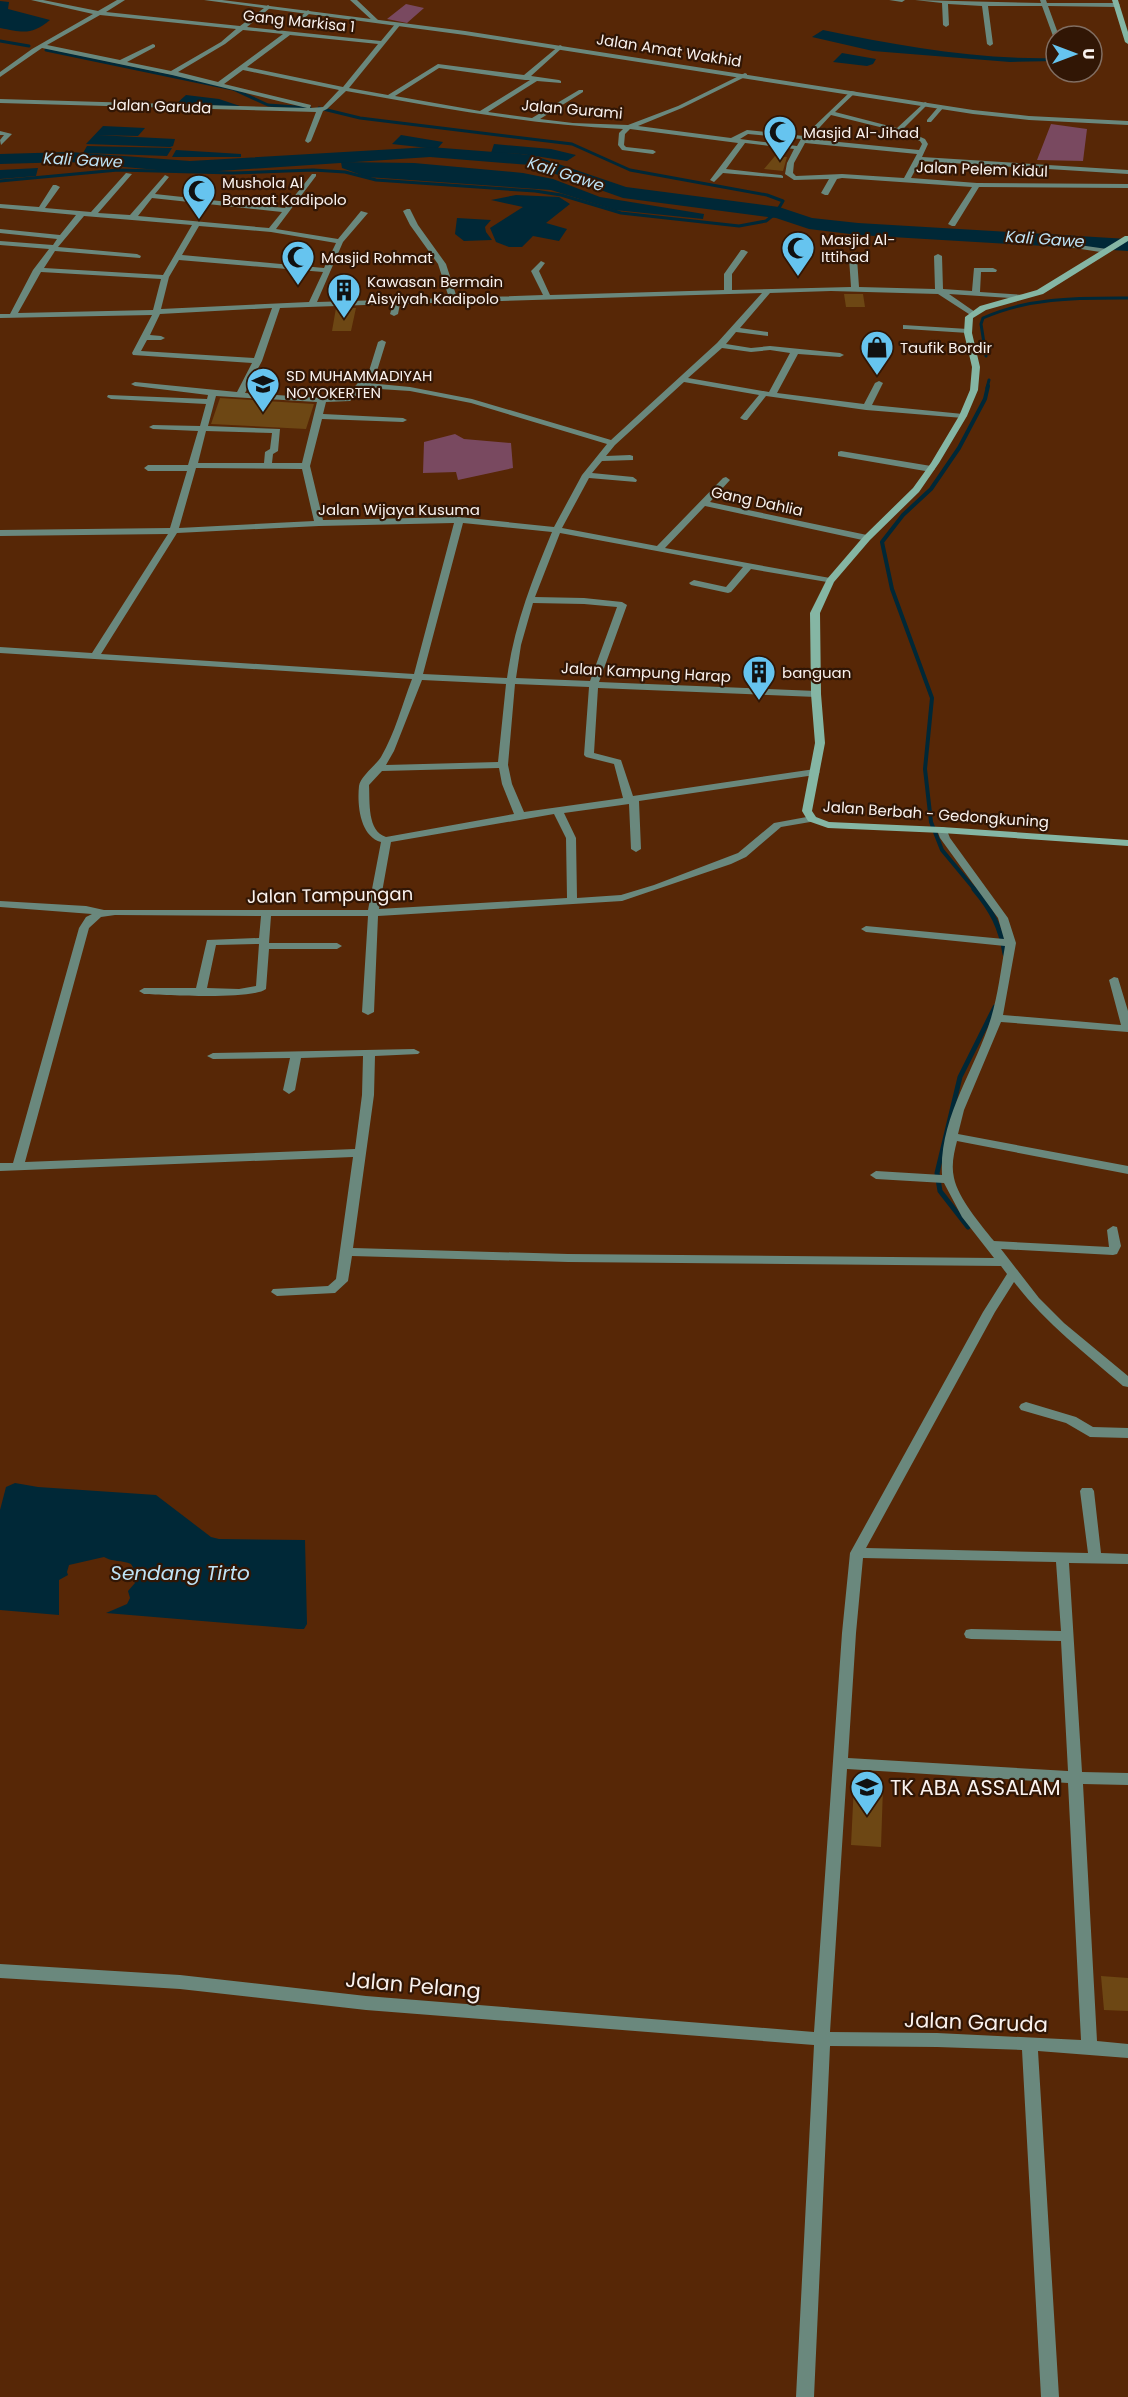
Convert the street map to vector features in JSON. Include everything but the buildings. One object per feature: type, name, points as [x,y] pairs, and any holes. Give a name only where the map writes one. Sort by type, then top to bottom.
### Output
[{"type":"main road","points":[[1116,3],[1128,42]]},
{"type":"main road","points":[[972,314],[991,305],[1024,297],[1057,284],[1128,238]]},
{"type":"main road","name":"Jalan Berbah - Gedongkuning","points":[[972,314],[968,322],[968,331],[976,368],[974,390],[963,416],[932,469],[916,490],[867,538],[830,580],[815,614],[816,694],[820,743],[807,811],[812,819],[828,825],[1128,843]]},
{"type":"street","name":"Gang Markisa 1","points":[[34,0],[100,13],[383,43]]},
{"type":"street","points":[[0,75],[12,61],[122,0]]},
{"type":"street","name":"Jalan Amat Wakhid","points":[[207,0],[245,2],[398,24],[745,75],[941,107],[1029,118],[1128,123]]},
{"type":"street","points":[[352,0],[375,21]]},
{"type":"street","points":[[892,0],[902,0],[903,10]]},
{"type":"street","points":[[918,0],[985,4],[1116,3]]},
{"type":"street","points":[[945,2],[946,25]]},
{"type":"street","points":[[1044,2],[1052,24]]},
{"type":"street","points":[[985,4],[990,44]]},
{"type":"street","points":[[172,73],[223,43],[268,7]]},
{"type":"street","points":[[294,25],[308,12]]},
{"type":"street","points":[[308,141],[323,109],[344,89],[398,24]]},
{"type":"street","points":[[219,84],[288,34]]},
{"type":"street","points":[[41,46],[123,61],[323,109]]},
{"type":"street","points":[[123,61],[153,46]]},
{"type":"street","points":[[525,78],[560,48]]},
{"type":"street","points":[[390,96],[438,66],[559,82]]},
{"type":"street","name":"Jalan Gurami","points":[[240,67],[344,89],[481,113],[573,125],[629,127],[799,148]]},
{"type":"street","points":[[653,152],[624,148],[621,145],[622,133],[629,127],[689,103],[745,75]]},
{"type":"street","points":[[481,113],[537,80]]},
{"type":"street","points":[[534,120],[581,91]]},
{"type":"street","points":[[799,148],[830,112],[853,92]]},
{"type":"street","name":"Jalan Garuda","points":[[0,101],[323,109]]},
{"type":"street","points":[[898,130],[925,104]]},
{"type":"street","points":[[929,121],[941,107]]},
{"type":"street","points":[[830,112],[898,130],[923,140],[925,144],[907,180]]},
{"type":"street","points":[[732,140],[747,132],[920,155],[1128,172]]},
{"type":"street","points":[[0,133],[9,134],[1,143]]},
{"type":"street","points":[[714,180],[744,141]]},
{"type":"street","name":"Jalan Pelem Kidul","points":[[799,148],[789,168],[789,174],[794,178],[834,177],[977,185],[1128,186]]},
{"type":"street","points":[[721,171],[781,177]]},
{"type":"street","points":[[93,214],[128,174]]},
{"type":"street","points":[[271,230],[314,175]]},
{"type":"street","points":[[133,217],[165,177]]},
{"type":"street","points":[[825,193],[834,177]]},
{"type":"street","points":[[952,224],[977,185]]},
{"type":"street","points":[[41,209],[56,187]]},
{"type":"street","points":[[150,196],[286,210]]},
{"type":"street","points":[[0,206],[271,230],[340,241]]},
{"type":"street","points":[[407,211],[414,225],[438,256],[454,301]]},
{"type":"street","points":[[13,316],[37,270],[82,213]]},
{"type":"street","points":[[312,304],[340,241],[364,213]]},
{"type":"street","points":[[197,223],[165,277],[157,312],[136,350],[139,355],[258,361]]},
{"type":"street","points":[[0,231],[61,237]]},
{"type":"street","points":[[0,243],[137,256]]},
{"type":"street","points":[[1061,244],[1108,250]]},
{"type":"street","points":[[728,291],[728,274],[744,252]]},
{"type":"street","points":[[938,256],[939,291]]},
{"type":"street","points":[[176,257],[327,270]]},
{"type":"street","points":[[853,258],[855,289]]},
{"type":"street","points":[[541,263],[535,271],[548,298]]},
{"type":"street","points":[[37,270],[165,277]]},
{"type":"street","points":[[976,293],[977,270],[993,270]]},
{"type":"street","points":[[840,289],[841,299]]},
{"type":"street","points":[[0,316],[728,291],[855,289],[939,291],[1024,297]]},
{"type":"street","points":[[520,816],[510,794],[503,765],[511,680],[516,645],[529,600],[557,530],[586,475],[612,444],[720,345],[768,291]]},
{"type":"street","points":[[939,291],[972,314]]},
{"type":"street","points":[[394,314],[397,302]]},
{"type":"street","points":[[240,395],[258,361],[277,305]]},
{"type":"street","points":[[906,327],[968,331]]},
{"type":"street","points":[[734,330],[765,334]]},
{"type":"street","points":[[144,337],[161,338]]},
{"type":"street","points":[[111,397],[211,398],[240,395],[322,400],[347,399],[373,371],[382,342]]},
{"type":"street","points":[[720,345],[752,350],[770,348],[840,355]]},
{"type":"street","points":[[744,418],[767,396],[795,351]]},
{"type":"street","points":[[681,379],[767,396],[866,408],[963,416]]},
{"type":"street","points":[[866,408],[879,383]]},
{"type":"street","points":[[135,384],[211,398]]},
{"type":"street","points":[[362,385],[410,389],[472,400],[612,444]]},
{"type":"street","points":[[96,655],[174,531],[211,398]]},
{"type":"street","points":[[319,523],[306,466],[322,400]]},
{"type":"street","points":[[318,416],[403,420]]},
{"type":"street","points":[[153,427],[277,431],[274,451],[269,452],[268,465]]},
{"type":"street","points":[[841,454],[932,469]]},
{"type":"street","points":[[600,459],[617,457],[630,459]]},
{"type":"street","points":[[148,468],[306,466]]},
{"type":"street","points":[[586,475],[633,480]]},
{"type":"street","points":[[703,503],[726,480]]},
{"type":"street","name":"Gang Dahlia","points":[[660,548],[703,503],[867,538]]},
{"type":"street","points":[[459,520],[418,677],[389,751],[379,768],[366,780],[363,791],[370,831],[376,837],[386,840],[520,816],[814,772]]},
{"type":"street","name":"Jalan Wijaya Kusuma","points":[[0,533],[174,531],[319,523],[459,520],[557,530],[830,580]]},
{"type":"street","points":[[694,583],[728,590],[750,565]]},
{"type":"street","points":[[529,600],[622,605],[594,684],[589,755],[618,762],[632,801],[636,849]]},
{"type":"street","name":"Jalan Kampung Harap","points":[[0,650],[418,677],[816,694]]},
{"type":"street","points":[[379,768],[503,765]]},
{"type":"street","points":[[558,811],[571,838],[572,901]]},
{"type":"street","name":"Jalan Tampungan","points":[[0,904],[86,909],[104,913],[373,913],[622,898],[742,855],[778,825],[812,819]]},
{"type":"street","points":[[938,1179],[947,1157],[967,1085],[981,1061],[997,1018],[1005,942],[1004,918],[940,830]]},
{"type":"street","points":[[368,1012],[373,913],[386,840]]},
{"type":"street","points":[[18,1166],[84,928],[88,919],[104,913]]},
{"type":"street","points":[[144,991],[239,992],[261,989],[266,914]]},
{"type":"street","points":[[866,929],[1005,942]]},
{"type":"street","points":[[201,991],[211,942],[337,946]]},
{"type":"street","points":[[997,1018],[1127,1028],[1114,980]]},
{"type":"street","points":[[213,1056],[414,1052]]},
{"type":"street","points":[[289,1090],[296,1054]]},
{"type":"street","points":[[277,1292],[331,1290],[342,1281],[368,1095],[369,1054]]},
{"type":"street","points":[[952,1136],[1128,1170]]},
{"type":"street","points":[[0,1167],[360,1153]]},
{"type":"street","points":[[876,1175],[938,1179],[1012,1275],[1060,1326],[1128,1383]]},
{"type":"street","points":[[1113,1230],[1115,1246],[1113,1251]]},
{"type":"street","points":[[991,1245],[1128,1250]]},
{"type":"street","points":[[347,1252],[568,1258],[1003,1262]]},
{"type":"street","points":[[805,2397],[822,2040],[856,1553],[989,1312],[1012,1275]]},
{"type":"street","points":[[1026,1407],[1076,1422],[1090,1432],[1128,1433]]},
{"type":"street","points":[[1088,1491],[1095,1558]]},
{"type":"street","points":[[856,1553],[1128,1559]]},
{"type":"street","points":[[1062,1557],[1089,2048]]},
{"type":"street","points":[[971,1634],[1068,1636]]},
{"type":"street","points":[[840,1763],[933,1767],[1076,1779],[1128,1779]]},
{"type":"street","name":"Jalan Pelang","points":[[0,1971],[180,1982],[366,2003],[822,2040]]},
{"type":"street","name":"Jalan Garuda","points":[[822,2040],[875,2039],[1128,2051]]},
{"type":"street","points":[[1030,2045],[1050,2397]]},
{"type":"shaded area","points":[[406,4],[424,8],[407,23],[387,19]]},
{"type":"shaded area","points":[[1051,124],[1087,129],[1083,161],[1037,160]]},
{"type":"shaded area","points":[[455,434],[464,439],[511,443],[513,468],[458,480],[456,472],[423,473],[424,442]]},
{"type":"water","points":[[0,1],[9,2],[8,9],[50,20],[32,31],[0,28]]},
{"type":"water","points":[[823,30],[939,51],[997,57],[1044,58],[1044,61],[1010,62],[873,51],[812,37]]},
{"type":"water","points":[[842,53],[876,59],[873,64],[867,66],[833,62]]},
{"type":"water","points":[[186,95],[219,99],[243,107],[176,104]]},
{"type":"water","points":[[103,126],[145,128],[138,136],[97,135],[175,139],[173,146],[170,147],[86,144]]},
{"type":"water","points":[[401,135],[443,142],[437,149],[392,144]]},
{"type":"water","points":[[494,144],[551,149],[576,155],[567,161],[522,154],[491,153]]},
{"type":"water","points":[[87,146],[172,148],[167,156],[83,153]]},
{"type":"water","points":[[176,150],[241,154],[241,157],[172,157]]},
{"type":"water","points":[[341,162],[414,163],[523,173],[553,179],[600,197],[704,214],[703,219],[615,210],[551,190],[367,177],[342,168]]},
{"type":"water","points":[[38,168],[36,176],[0,179],[0,170]]},
{"type":"water","points":[[516,195],[559,197],[570,204],[546,223],[567,229],[559,241],[533,236],[522,247],[509,247],[496,242],[490,228],[523,207],[491,200]]},
{"type":"water","points":[[457,218],[491,220],[485,227],[492,240],[464,241],[455,234]]},
{"type":"water","name":"Sendang Tirto","points":[[15,1483],[38,1487],[156,1495],[211,1537],[219,1539],[305,1540],[307,1624],[304,1629],[298,1629],[106,1613],[127,1604],[130,1598],[128,1591],[135,1583],[130,1573],[134,1569],[131,1564],[104,1557],[69,1565],[68,1575],[59,1580],[59,1615],[0,1610],[0,1510],[6,1487]]},
{"type":"waterway","points":[[0,41],[29,46]]},
{"type":"waterway","points":[[46,50],[233,89],[268,105],[310,108]]},
{"type":"waterway","points":[[0,181],[118,170],[233,173],[313,170],[345,172],[376,180],[535,191],[561,195],[621,213],[739,226],[766,221],[776,213],[783,201],[767,195],[630,170],[572,144],[360,118],[319,108]]},
{"type":"waterway","name":"Kali Gawe","points":[[0,159],[70,157],[190,167],[430,152],[532,160],[623,192],[779,213],[809,223],[858,229],[1128,245]]},
{"type":"waterway","points":[[986,356],[981,324],[983,318],[1036,302],[1128,298]]},
{"type":"waterway","points":[[987,388],[989,380]]},
{"type":"waterway","points":[[976,891],[942,850],[931,822],[925,769],[932,698],[892,589],[882,542],[903,515],[931,489],[959,448],[985,399],[988,386]]},
{"type":"waterway","points":[[974,889],[995,920],[1005,954]]},
{"type":"waterway","points":[[968,1227],[940,1191],[937,1173],[960,1077],[995,1007]]},
{"type":"place","name":"Masjid Al-Jihad","points":[[780,161]]},
{"type":"place","name":"Mushola Al Banaat Kadipolo","points":[[199,220]]},
{"type":"place","name":"Masjid Al- Ittihad","points":[[798,277]]},
{"type":"place","name":"Masjid Rohmat","points":[[298,286]]},
{"type":"place","name":"Kawasan Bermain Aisyiyah Kadipolo","points":[[344,319]]},
{"type":"place","name":"Taufik Bordir","points":[[877,376]]},
{"type":"place","name":"SD MUHAMMADIYAH NOYOKERTEN","points":[[263,413]]},
{"type":"place","name":"banguan","points":[[759,701]]},
{"type":"place","name":"TK ABA ASSALAM","points":[[867,1816]]}]
